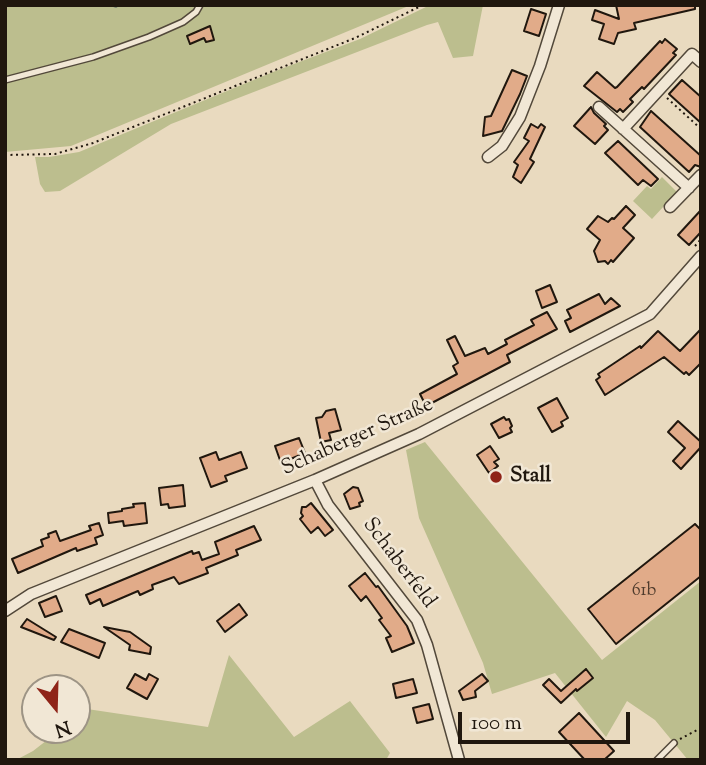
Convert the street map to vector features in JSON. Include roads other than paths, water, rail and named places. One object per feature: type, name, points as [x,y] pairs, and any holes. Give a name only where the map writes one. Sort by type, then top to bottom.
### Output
[{"type":"street","points":[[488,157],[502,146],[520,117],[540,66],[559,5]]},
{"type":"street","points":[[622,129],[692,54],[701,62]]},
{"type":"street","points":[[598,107],[688,188]]},
{"type":"street","points":[[670,207],[701,175]]},
{"type":"street","name":"Schaberger Straße","points":[[5,611],[31,594],[315,480],[419,435],[650,313],[697,252]]},
{"type":"street","name":"Schaberfeld","points":[[315,480],[328,505],[422,629],[459,760]]},
{"type":"lane","points":[[5,80],[93,57],[149,37],[183,22],[196,12],[200,5]]},
{"type":"lane","points":[[657,760],[674,743]]},
{"type":"place","name":"Stall","points":[[496,477]]}]
